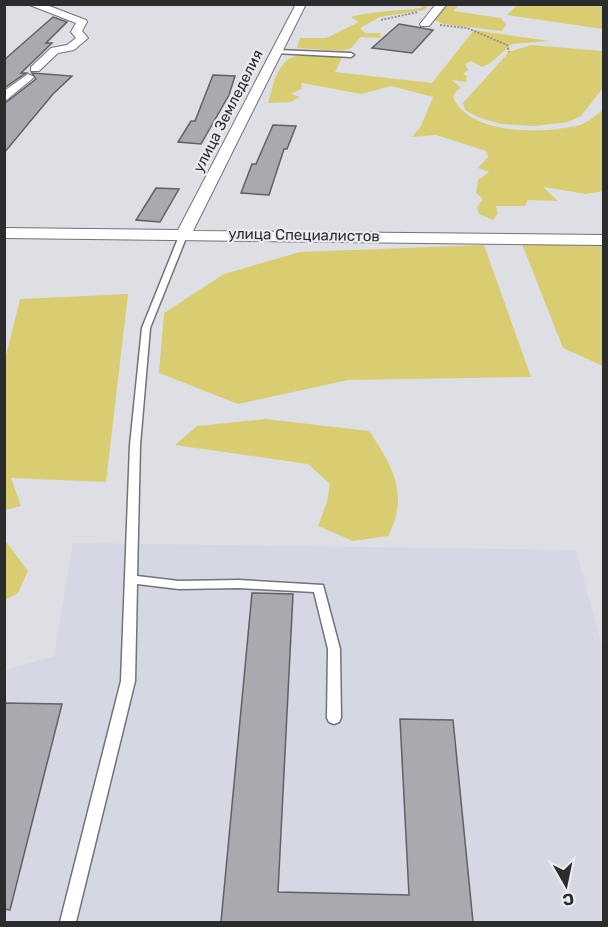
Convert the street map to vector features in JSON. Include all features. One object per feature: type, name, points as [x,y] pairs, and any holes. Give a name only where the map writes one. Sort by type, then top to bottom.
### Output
[{"type":"street","points":[[4,98],[55,50],[70,48],[83,38],[76,32],[82,22],[32,4]]},
{"type":"street","name":"улица Земледелия","points":[[184,233],[301,4]]},
{"type":"street","points":[[425,24],[442,4]]},
{"type":"street","name":"улица Специалистов","points":[[4,233],[184,233],[603,240]]},
{"type":"lane","points":[[277,52],[351,55]]},
{"type":"lane","points":[[68,922],[128,681],[135,445],[146,328],[184,233]]},
{"type":"lane","points":[[131,579],[179,585],[239,584],[319,588],[334,649],[334,718]]},
{"type":"path","points":[[381,20],[419,12]]},
{"type":"path","points":[[441,18],[435,25],[467,28],[507,45],[509,52]]},
{"type":"shaded area","points":[[423,5],[429,5],[424,10],[380,17],[360,28],[365,33],[381,33],[380,38],[361,37],[351,48],[342,51],[297,48],[300,38],[326,38],[359,22],[351,17],[421,8]]},
{"type":"shaded area","points":[[447,5],[459,5],[453,11],[501,18],[506,25],[502,31],[443,24],[435,20]]},
{"type":"shaded area","points":[[517,5],[603,5],[603,29],[507,15]]},
{"type":"shaded area","points":[[474,30],[549,41],[512,44],[489,64],[482,67],[471,61],[465,64],[468,70],[463,74],[467,76],[466,82],[452,80],[461,88],[453,97],[462,110],[475,119],[491,125],[509,129],[547,130],[580,125],[603,110],[603,191],[586,194],[543,187],[558,201],[528,200],[525,206],[496,206],[498,213],[493,220],[479,214],[477,207],[483,199],[476,193],[478,180],[489,172],[478,168],[488,157],[486,151],[436,135],[412,137],[421,126],[433,97],[391,86],[361,94],[302,83],[301,89],[291,94],[300,97],[290,102],[268,103],[274,80],[286,61],[309,54],[343,56],[335,72],[432,83]]},
{"type":"shaded area","points":[[531,45],[603,51],[603,88],[581,116],[568,122],[535,126],[501,124],[480,118],[465,110],[463,103],[509,52]]},
{"type":"shaded area","points":[[522,244],[603,246],[603,366],[563,348]]},
{"type":"shaded area","points":[[484,245],[531,377],[348,380],[238,404],[159,373],[164,313],[224,274],[300,252]]},
{"type":"shaded area","points":[[128,294],[106,482],[11,478],[21,506],[5,510],[5,359],[20,299]]},
{"type":"shaded area","points":[[265,419],[369,431],[391,468],[398,494],[398,507],[388,536],[353,541],[318,526],[327,502],[330,484],[308,464],[175,445],[197,426]]},
{"type":"shaded area","points":[[4,539],[28,571],[18,593],[5,600]]},
{"type":"shaded area","points":[[73,543],[576,550],[603,650],[603,922],[5,922],[5,670],[54,656]]},
{"type":"building","points":[[53,17],[67,22],[46,43],[52,43],[21,73],[26,73],[4,88],[4,60]]},
{"type":"building","points":[[399,24],[433,30],[412,53],[372,48]]},
{"type":"building","points":[[32,73],[72,76],[53,94],[4,153],[4,104],[36,79]]},
{"type":"building","points":[[213,75],[235,76],[229,95],[201,144],[178,142],[191,121],[195,121]]},
{"type":"building","points":[[273,125],[296,126],[287,149],[284,149],[269,195],[241,193],[252,164],[256,164]]},
{"type":"building","points":[[156,188],[179,189],[160,222],[136,220]]},
{"type":"building","points":[[252,593],[293,594],[278,892],[409,895],[400,719],[453,720],[473,922],[221,922]]},
{"type":"building","points":[[4,703],[62,704],[10,910],[4,909]]}]
